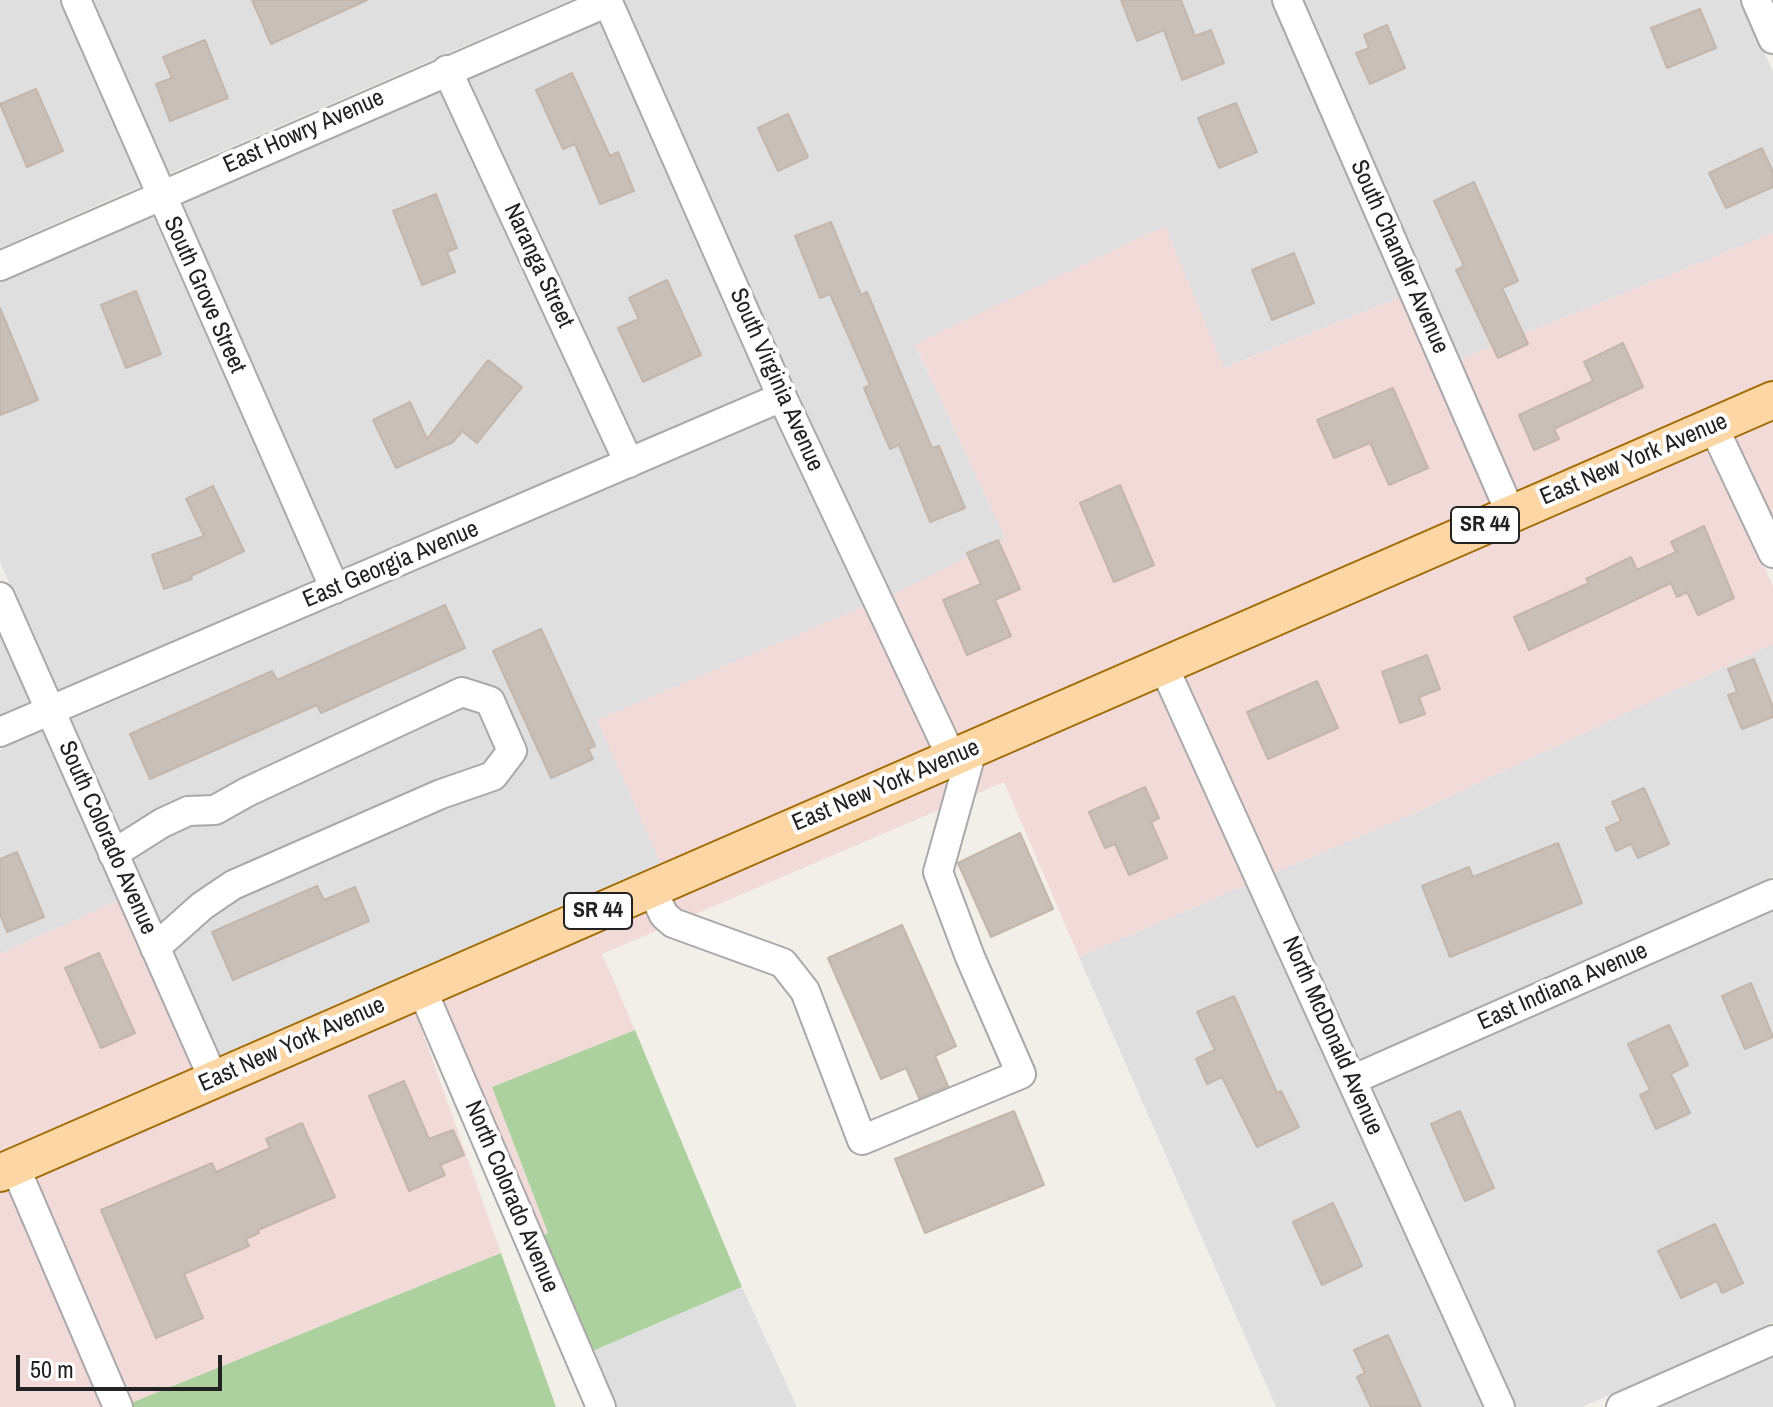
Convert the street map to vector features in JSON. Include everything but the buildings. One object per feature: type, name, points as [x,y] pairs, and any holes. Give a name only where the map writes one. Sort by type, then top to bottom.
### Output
[{"type":"main road","name":"East New York Avenue","points":[[7,1170],[1773,400]]},
{"type":"street","name":"South Grove Street","points":[[76,0],[335,589]]},
{"type":"street","name":"South Chandler Avenue","points":[[1287,0],[1511,514]]},
{"type":"street","name":"East Howry Avenue","points":[[0,266],[608,1]]},
{"type":"street","name":"South Virginia Avenue","points":[[608,1],[782,397],[962,754]]},
{"type":"street","name":"Naranga Street","points":[[447,70],[629,463]]},
{"type":"street","name":"East Georgia Avenue","points":[[0,732],[782,397]]},
{"type":"street","points":[[1713,426],[1773,553]]},
{"type":"street","name":"South Colorado Avenue","points":[[0,597],[214,1080]]},
{"type":"street","name":"North McDonald Avenue","points":[[1163,665],[1500,1407]]},
{"type":"street","points":[[113,854],[162,823],[188,811],[215,810],[247,792],[462,692],[490,701],[512,751],[493,776],[441,794],[233,885],[155,948]]},
{"type":"street","points":[[651,888],[664,915],[673,923],[783,963],[805,991],[862,1140],[1021,1074],[970,957],[938,872],[962,754]]},
{"type":"street","name":"East Indiana Avenue","points":[[1352,1080],[1773,894]]},
{"type":"street","name":"North Colorado Avenue","points":[[421,987],[601,1407]]},
{"type":"street","points":[[7,1170],[118,1407]]},
{"type":"street","points":[[1621,1407],[1773,1340]]},
{"type":"shaded area","points":[[0,0],[61,0],[141,186],[0,248]]},
{"type":"shaded area","points":[[91,0],[571,0],[166,175]]},
{"type":"shaded area","points":[[624,0],[1271,0],[1401,297],[1223,368],[1165,226],[915,345],[1006,539],[891,595],[795,391]]},
{"type":"shaded area","points":[[1302,0],[1741,0],[1773,72],[1773,233],[1459,360]]},
{"type":"shaded area","points":[[602,22],[763,388],[636,443],[466,79]]},
{"type":"shaded area","points":[[441,90],[610,454],[342,568],[179,205]]},
{"type":"shaded area","points":[[153,216],[316,580],[57,691],[0,562],[0,283]]},
{"type":"shaded area","points":[[1165,226],[1224,368],[1401,297],[1491,505],[958,738],[891,595],[1005,538],[915,344]]},
{"type":"shaded area","points":[[1773,233],[1773,382],[1517,494],[1459,360]]},
{"type":"shaded area","points":[[776,417],[865,606],[598,720],[661,863],[221,1058],[70,720]]},
{"type":"shaded area","points":[[1773,417],[1773,520],[1733,434]]},
{"type":"shaded area","points":[[1707,446],[1773,586],[1773,644],[1410,815],[1274,873],[1183,674]]},
{"type":"shaded area","points":[[865,606],[932,749],[409,974],[661,864],[597,720]]},
{"type":"shaded area","points":[[0,632],[31,701],[0,715]]},
{"type":"shaded area","points":[[1773,644],[1773,876],[1358,1060],[1274,873],[1410,815]]},
{"type":"shaded area","points":[[1157,685],[1248,884],[1079,957],[1004,782],[602,954],[635,1030],[492,1087],[548,1233],[527,1242],[439,997]]},
{"type":"shaded area","points":[[44,731],[119,900],[0,954],[0,749]]},
{"type":"shaded area","points":[[1248,884],[1485,1407],[1276,1407],[1079,957]]},
{"type":"shaded area","points":[[119,900],[194,1071],[0,1155],[0,954]]},
{"type":"shaded area","points":[[1773,911],[1773,1322],[1582,1407],[1515,1407],[1372,1089]]},
{"type":"shaded area","points":[[414,1008],[501,1253],[131,1403],[34,1176]]},
{"type":"shaded area","points":[[8,1187],[102,1407],[0,1407],[0,1191]]},
{"type":"shaded area","points":[[742,1287],[797,1407],[586,1407],[569,1361]]},
{"type":"shaded area","points":[[1773,1357],[1773,1407],[1661,1407]]},
{"type":"green space","points":[[635,1030],[742,1287],[569,1361],[527,1242],[548,1233],[492,1087]]},
{"type":"green space","points":[[501,1253],[556,1407],[133,1407],[131,1403]]}]
